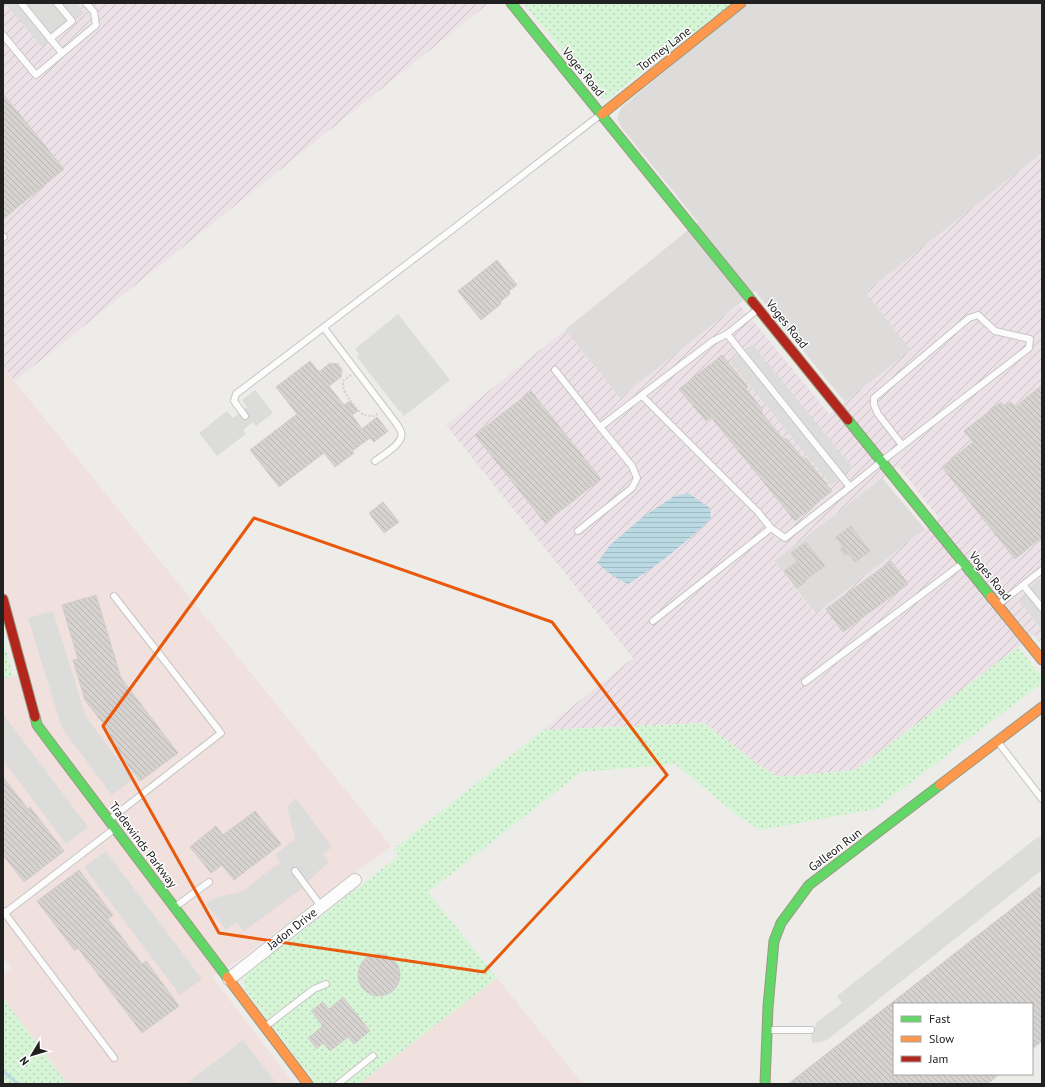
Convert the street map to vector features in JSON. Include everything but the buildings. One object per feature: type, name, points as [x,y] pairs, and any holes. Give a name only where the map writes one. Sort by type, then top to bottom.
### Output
[{"type":"street","name":"Voges Road","points":[[512,3],[1042,660]]},
{"type":"street","name":"Tormey Lane","points":[[602,114],[741,3]]},
{"type":"street","name":"Tradewinds Parkway","points":[[3,599],[37,725],[308,1084]]},
{"type":"street","name":"Galleon Run","points":[[765,1084],[770,981],[774,941],[781,923],[809,885],[1042,707]]},
{"type":"street","name":"Jadon Drive","points":[[229,979],[355,880]]},
{"type":"lane","points":[[21,3],[62,53]]},
{"type":"lane","points":[[50,39],[72,21],[57,3]]},
{"type":"lane","points":[[3,35],[36,75],[96,25],[94,12],[86,3]]},
{"type":"lane","points":[[245,416],[234,401],[236,394],[453,230],[602,114]]},
{"type":"lane","points":[[600,427],[713,341],[728,334],[759,309]]},
{"type":"lane","points":[[642,396],[758,512],[771,528],[785,538],[902,445],[1029,348],[1030,339],[995,331],[978,315],[969,318],[874,398],[874,405],[878,414],[902,445]]},
{"type":"lane","points":[[324,328],[385,408],[401,432],[401,439],[398,443],[375,461]]},
{"type":"lane","points":[[728,334],[850,487]]},
{"type":"lane","points":[[555,370],[632,466],[637,478],[632,488],[578,531]]},
{"type":"lane","points":[[653,621],[771,528]]},
{"type":"lane","points":[[805,682],[964,563]]},
{"type":"lane","points":[[997,605],[1042,570]]},
{"type":"lane","points":[[1023,585],[1042,608]]},
{"type":"lane","points":[[109,820],[221,733],[114,596]]},
{"type":"lane","points":[[997,740],[1042,799]]},
{"type":"lane","points":[[114,1058],[4,912],[115,828]]},
{"type":"lane","points":[[295,871],[321,906]]},
{"type":"lane","points":[[175,908],[209,882]]},
{"type":"lane","points":[[265,1026],[314,989],[326,984]]},
{"type":"lane","points":[[768,1030],[811,1030]]},
{"type":"lane","points":[[338,1084],[373,1056]]},
{"type":"path","points":[[356,370],[343,380],[344,390],[350,400],[364,415],[374,416],[385,408]]},
{"type":"highlighted area","points":[[254,518],[552,622],[667,775],[484,972],[219,933],[103,726]]},
{"type":"shaded area","points":[[3,3],[489,3],[15,381],[3,367]]},
{"type":"shaded area","points":[[5,3],[76,3],[84,13],[42,47]]},
{"type":"shaded area","points":[[747,3],[1042,3],[1042,153],[866,292],[911,350],[845,402],[755,291],[620,398],[565,330],[698,222],[622,128],[618,121],[618,116],[621,108]]},
{"type":"shaded area","points":[[1042,153],[1042,644],[1034,635],[856,770],[779,777],[760,766],[704,723],[543,730],[633,658],[446,425],[565,330],[620,398],[739,304],[829,414],[911,350],[866,292]],"holes":[[[898,466],[939,518],[815,614],[774,561]]]},
{"type":"shaded area","points":[[398,314],[450,380],[404,416],[357,357],[359,354],[355,349]]},
{"type":"shaded area","points":[[752,344],[853,468],[831,485],[730,361]]},
{"type":"shaded area","points":[[3,367],[391,846],[239,960],[212,977],[294,1084],[67,1084],[3,998],[3,976],[12,969],[3,957],[3,679],[29,671],[3,600]]},
{"type":"shaded area","points":[[255,390],[273,413],[256,426],[253,422],[243,430],[246,434],[217,456],[199,433],[227,411],[233,418],[247,407],[242,400]]},
{"type":"shaded area","points":[[882,478],[925,529],[816,614],[774,561]]},
{"type":"shaded area","points":[[1038,581],[1042,585],[1042,630],[1019,601],[1024,597],[1032,585]]},
{"type":"shaded area","points":[[53,611],[86,717],[133,780],[112,795],[62,728],[28,618]]},
{"type":"shaded area","points":[[3,714],[88,827],[66,844],[3,760]]},
{"type":"shaded area","points":[[296,798],[332,847],[323,854],[329,862],[301,889],[244,931],[236,922],[226,930],[206,904],[213,898],[241,892],[280,862],[275,855],[295,839],[287,806]]},
{"type":"shaded area","points":[[1039,836],[1042,840],[1042,870],[827,1040],[812,1043],[811,1036],[817,1022],[842,1003],[837,996]]},
{"type":"shaded area","points":[[106,851],[202,979],[180,995],[84,867]]},
{"type":"shaded area","points":[[497,978],[583,1084],[359,1084]]},
{"type":"shaded area","points":[[243,1040],[277,1084],[186,1084]]},
{"type":"green space","points":[[523,3],[733,3],[606,100],[602,98]]},
{"type":"green space","points":[[3,639],[13,676],[3,679]]},
{"type":"green space","points":[[1018,647],[1042,677],[1042,683],[876,809],[760,830],[738,816],[675,764],[581,772],[428,892],[497,978],[359,1084],[316,1084],[245,989],[244,981],[247,973],[399,856],[394,849],[543,730],[704,723],[760,766],[779,777],[856,770]]},
{"type":"green space","points":[[3,998],[67,1084],[3,1084]]},
{"type":"water","points":[[688,493],[710,508],[711,518],[682,545],[628,584],[613,576],[597,563],[610,545],[644,516],[673,497]]},
{"type":"waterway","points":[[3,1071],[18,1084]]},
{"type":"traffic: fast","points":[[511,3],[752,301]]},
{"type":"traffic: fast","points":[[848,420],[991,597]]},
{"type":"traffic: fast","points":[[35,717],[37,725],[227,977]]},
{"type":"traffic: fast","points":[[765,1084],[768,1007],[774,941],[781,923],[809,885],[940,785]]},
{"type":"traffic: slow","points":[[602,114],[741,3]]},
{"type":"traffic: slow","points":[[991,597],[1042,660]]},
{"type":"traffic: slow","points":[[940,785],[1042,707]]},
{"type":"traffic: slow","points":[[227,977],[308,1084]]},
{"type":"traffic: jam","points":[[752,301],[848,420]]},
{"type":"traffic: jam","points":[[3,599],[35,717]]}]
